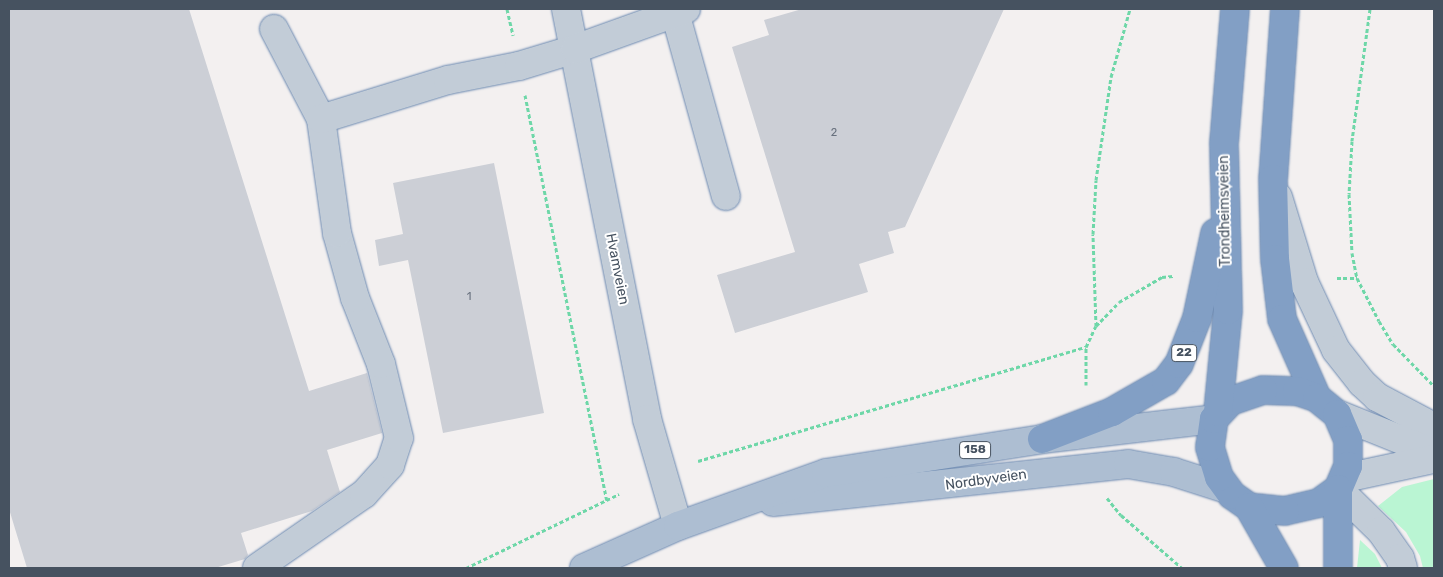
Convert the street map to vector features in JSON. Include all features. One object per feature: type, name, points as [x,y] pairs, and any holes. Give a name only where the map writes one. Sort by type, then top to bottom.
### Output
[{"type":"highway","name":"Trondheimsveien","points":[[1216,415],[1228,310],[1224,188],[1235,9]]},
{"type":"highway","points":[[1285,9],[1273,180],[1274,259],[1282,319],[1350,453],[1342,483],[1338,568]]},
{"type":"highway","name":"22","points":[[1042,439],[1143,396],[1166,381],[1179,364],[1197,318],[1224,188]]},
{"type":"highway","points":[[1216,415],[1231,401],[1263,390],[1297,391],[1327,406]]},
{"type":"highway","name":"22","points":[[1216,415],[1210,447],[1213,463],[1227,489],[1249,507],[1284,568]]},
{"type":"highway","name":"22","points":[[1249,507],[1274,512],[1303,508],[1319,503],[1342,483]]},
{"type":"main road","name":"Nordbyveien","points":[[584,568],[678,526],[826,474],[1042,439],[1216,415]]},
{"type":"main road","name":"Nordbyveien","points":[[742,504],[830,498],[1128,464],[1174,472],[1227,489]]},
{"type":"street","name":"Hvamveien","points":[[566,9],[647,419],[678,526]]},
{"type":"street","points":[[321,118],[448,80],[519,66],[575,49],[678,10],[726,196]]},
{"type":"street","points":[[257,568],[364,494],[390,465],[399,438],[381,364],[355,298],[337,233],[321,118],[274,29]]},
{"type":"street","points":[[1273,180],[1304,282],[1336,350],[1362,383],[1377,397],[1434,427]]},
{"type":"street","points":[[1327,406],[1434,453]]},
{"type":"street","points":[[1403,568],[1400,558],[1381,531],[1342,483],[1434,459]]},
{"type":"path","points":[[507,9],[607,500]]},
{"type":"path","points":[[1096,326],[1093,234],[1096,180],[1111,77],[1130,9]]},
{"type":"path","points":[[1370,9],[1358,88],[1349,194],[1349,229],[1357,278],[1394,344],[1434,386]]},
{"type":"path","points":[[1086,385],[1086,348],[1096,326],[1119,302],[1162,277],[1174,276]]},
{"type":"path","points":[[1334,278],[1357,278]]},
{"type":"path","points":[[698,461],[1086,348]]},
{"type":"path","points":[[1103,491],[1110,505],[1182,568]]},
{"type":"path","points":[[466,568],[619,494]]},
{"type":"green space","points":[[1434,479],[1434,568],[1423,568],[1420,556],[1406,532],[1378,506],[1402,487]]},
{"type":"green space","points":[[1360,540],[1375,554],[1382,568],[1357,568]]},
{"type":"building","points":[[9,9],[189,9],[309,391],[367,373],[382,433],[327,450],[340,492],[312,511],[241,533],[248,555],[245,559],[215,568],[27,568],[9,509]]},
{"type":"building","points":[[802,9],[1004,9],[905,227],[888,232],[894,253],[859,264],[868,292],[735,333],[717,275],[795,252],[732,47],[769,35],[764,20]]},
{"type":"building","points":[[494,163],[544,413],[443,433],[408,260],[379,266],[375,240],[403,234],[393,183]]}]
